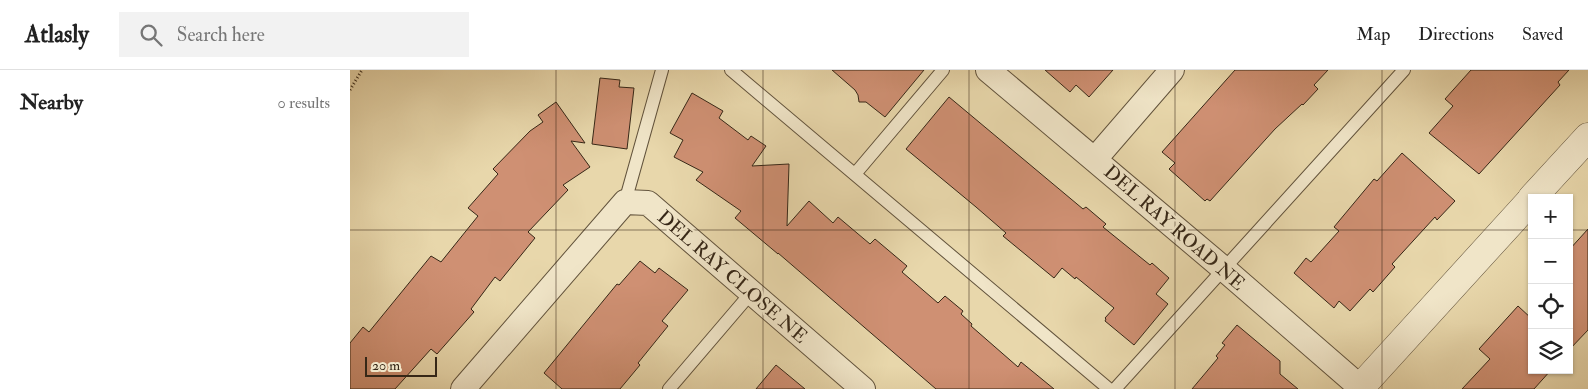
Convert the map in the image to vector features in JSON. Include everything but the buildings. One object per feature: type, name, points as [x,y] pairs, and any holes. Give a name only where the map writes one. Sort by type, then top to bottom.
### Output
[{"type":"street","name":"DEL RAY ROAD NE","points":[[988,70],[1224,269],[1359,388]]},
{"type":"street","points":[[1095,159],[1172,70]]},
{"type":"street","points":[[1536,194],[1588,137]]},
{"type":"street","name":"DEL RAY CLOSE NE","points":[[625,202],[648,203],[863,389]]},
{"type":"street","points":[[463,389],[625,202]]},
{"type":"street","points":[[1359,388],[1528,202]]},
{"type":"lane","points":[[625,202],[662,70]]},
{"type":"lane","points":[[731,70],[1109,389]]},
{"type":"lane","points":[[855,174],[943,70]]},
{"type":"lane","points":[[1115,389],[1404,70]]},
{"type":"lane","points":[[669,389],[751,293]]},
{"type":"path","points":[[350,90],[362,70]]}]
